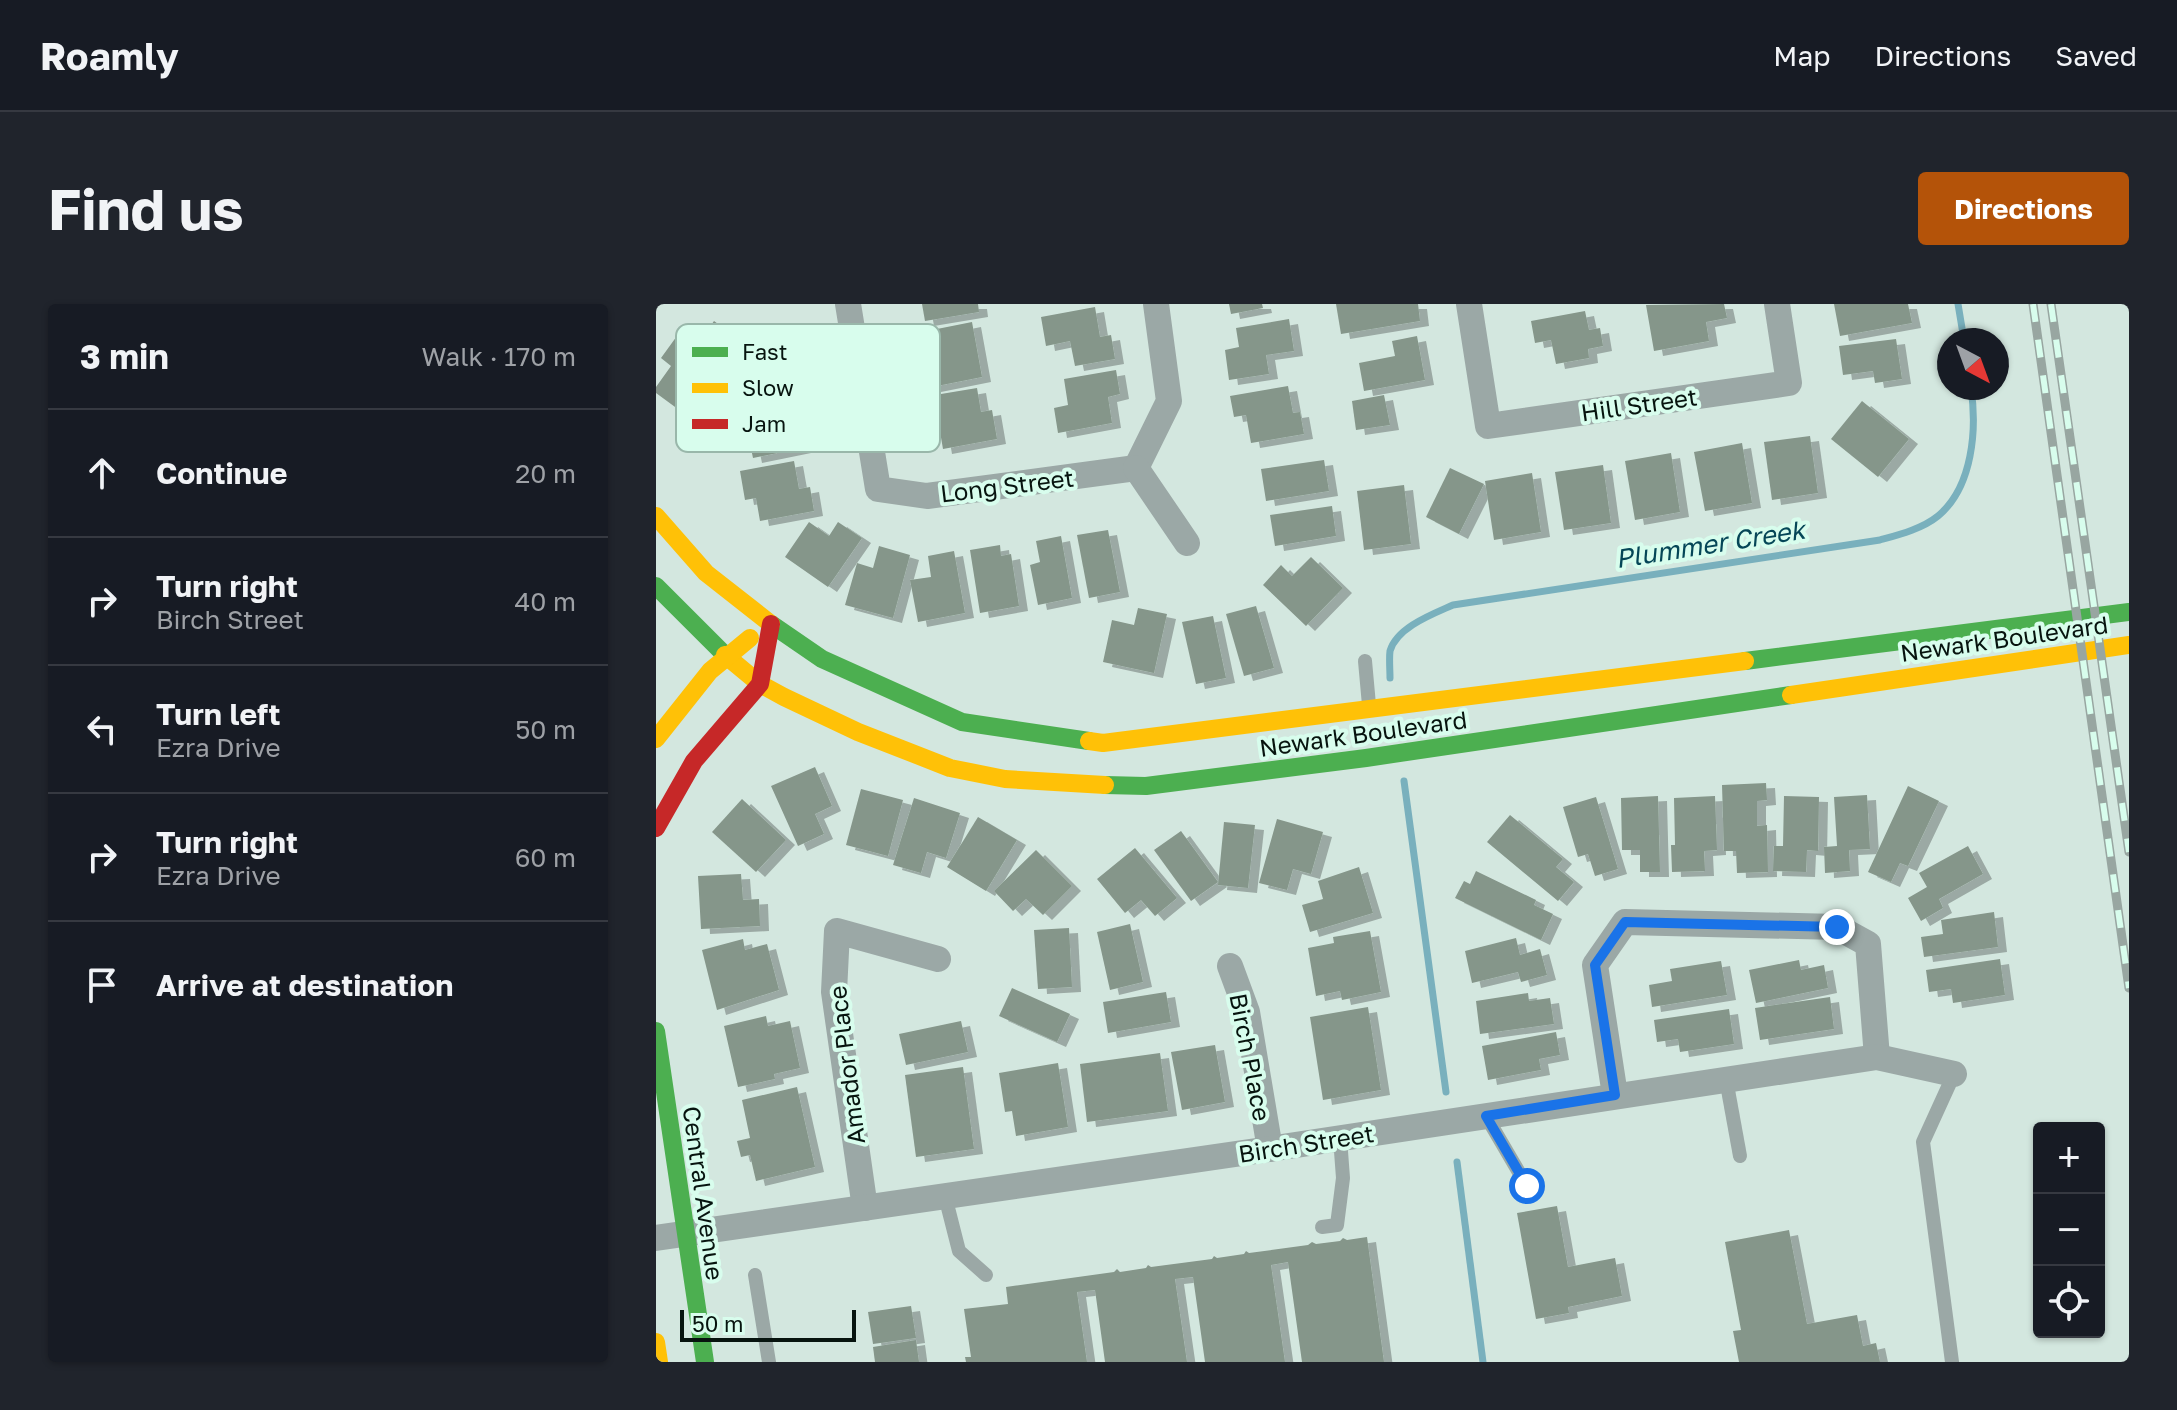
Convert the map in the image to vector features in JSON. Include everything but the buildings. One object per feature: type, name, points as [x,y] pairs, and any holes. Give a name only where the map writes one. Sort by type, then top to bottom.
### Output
[{"type":"main road","points":[[656,516],[706,573],[771,624]]},
{"type":"main road","name":"Newark Boulevard","points":[[656,586],[725,655],[760,684],[858,732],[950,768],[1052,784],[1146,786],[1366,758],[2129,645]]},
{"type":"main road","name":"Newark Boulevard","points":[[771,624],[822,659],[962,722],[1103,743],[2129,612]]},
{"type":"main road","points":[[656,739],[674,713],[725,655],[771,624]]},
{"type":"main road","points":[[656,828],[694,761],[760,684],[771,624]]},
{"type":"main road","name":"Central Avenue","points":[[656,1031],[705,1362]]},
{"type":"main road","points":[[656,1342],[659,1362]]},
{"type":"street","name":"Long Street","points":[[848,304],[851,324]]},
{"type":"street","points":[[1156,304],[1169,401],[1136,468],[1187,543]]},
{"type":"street","name":"Hill Street","points":[[1469,304],[1488,426],[1789,383],[1777,304]]},
{"type":"street","name":"Long Street","points":[[872,452],[878,489],[927,496],[1136,468]]},
{"type":"street","points":[[1615,1095],[1595,965],[1625,922],[1837,927],[1868,944],[1877,1057]]},
{"type":"street","name":"Amador Place","points":[[865,1208],[834,992],[837,931],[938,959]]},
{"type":"street","name":"Birch Place","points":[[1230,966],[1247,1012],[1270,1149]]},
{"type":"street","name":"Birch Street","points":[[656,1238],[1877,1057],[1954,1074]]},
{"type":"lane","points":[[1365,661],[1370,710]]},
{"type":"lane","points":[[1952,1362],[1923,1142],[1954,1074]]},
{"type":"lane","points":[[1726,1079],[1740,1156]]},
{"type":"lane","points":[[1486,1116],[1527,1186]]},
{"type":"lane","points":[[1322,1227],[1337,1225],[1343,1178],[1340,1138]]},
{"type":"lane","points":[[945,1196],[959,1251],[986,1275]]},
{"type":"lane","points":[[755,1275],[769,1362]]},
{"type":"waterway","name":"Plummer Creek","points":[[1958,304],[1962,328]]},
{"type":"waterway","name":"Plummer Creek","points":[[1390,678],[1390,651],[1400,635],[1417,622],[1453,605],[1880,540],[1925,525],[1950,504],[1959,490],[1970,456],[1972,400]]},
{"type":"waterway","name":"Plummer Creek","points":[[1404,781],[1446,1092]]},
{"type":"waterway","name":"Plummer Creek","points":[[1457,1162],[1483,1362]]},
{"type":"railway","points":[[2033,304],[2129,988]]},
{"type":"railway","points":[[2051,304],[2129,852]]},
{"type":"traffic: fast","points":[[656,586],[725,655]]},
{"type":"traffic: fast","points":[[1745,661],[2129,612]]},
{"type":"traffic: fast","points":[[771,624],[822,659],[962,722],[1089,741]]},
{"type":"traffic: fast","points":[[1105,785],[1146,786],[1366,758],[1791,695]]},
{"type":"traffic: fast","points":[[656,1031],[705,1362]]},
{"type":"traffic: slow","points":[[656,516],[706,573],[771,624]]},
{"type":"traffic: slow","points":[[656,739],[710,671],[750,638]]},
{"type":"traffic: slow","points":[[1791,695],[2129,645]]},
{"type":"traffic: slow","points":[[725,655],[760,684],[784,697],[858,732],[950,768],[1005,779],[1105,785]]},
{"type":"traffic: slow","points":[[1089,741],[1103,743],[1745,661]]},
{"type":"traffic: slow","points":[[656,1342],[659,1362]]},
{"type":"traffic: jam","points":[[656,828],[694,761],[760,684],[771,624]]},
{"type":"route","points":[[1527,1186],[1486,1116],[1615,1095],[1595,965],[1625,922],[1837,927]]}]
